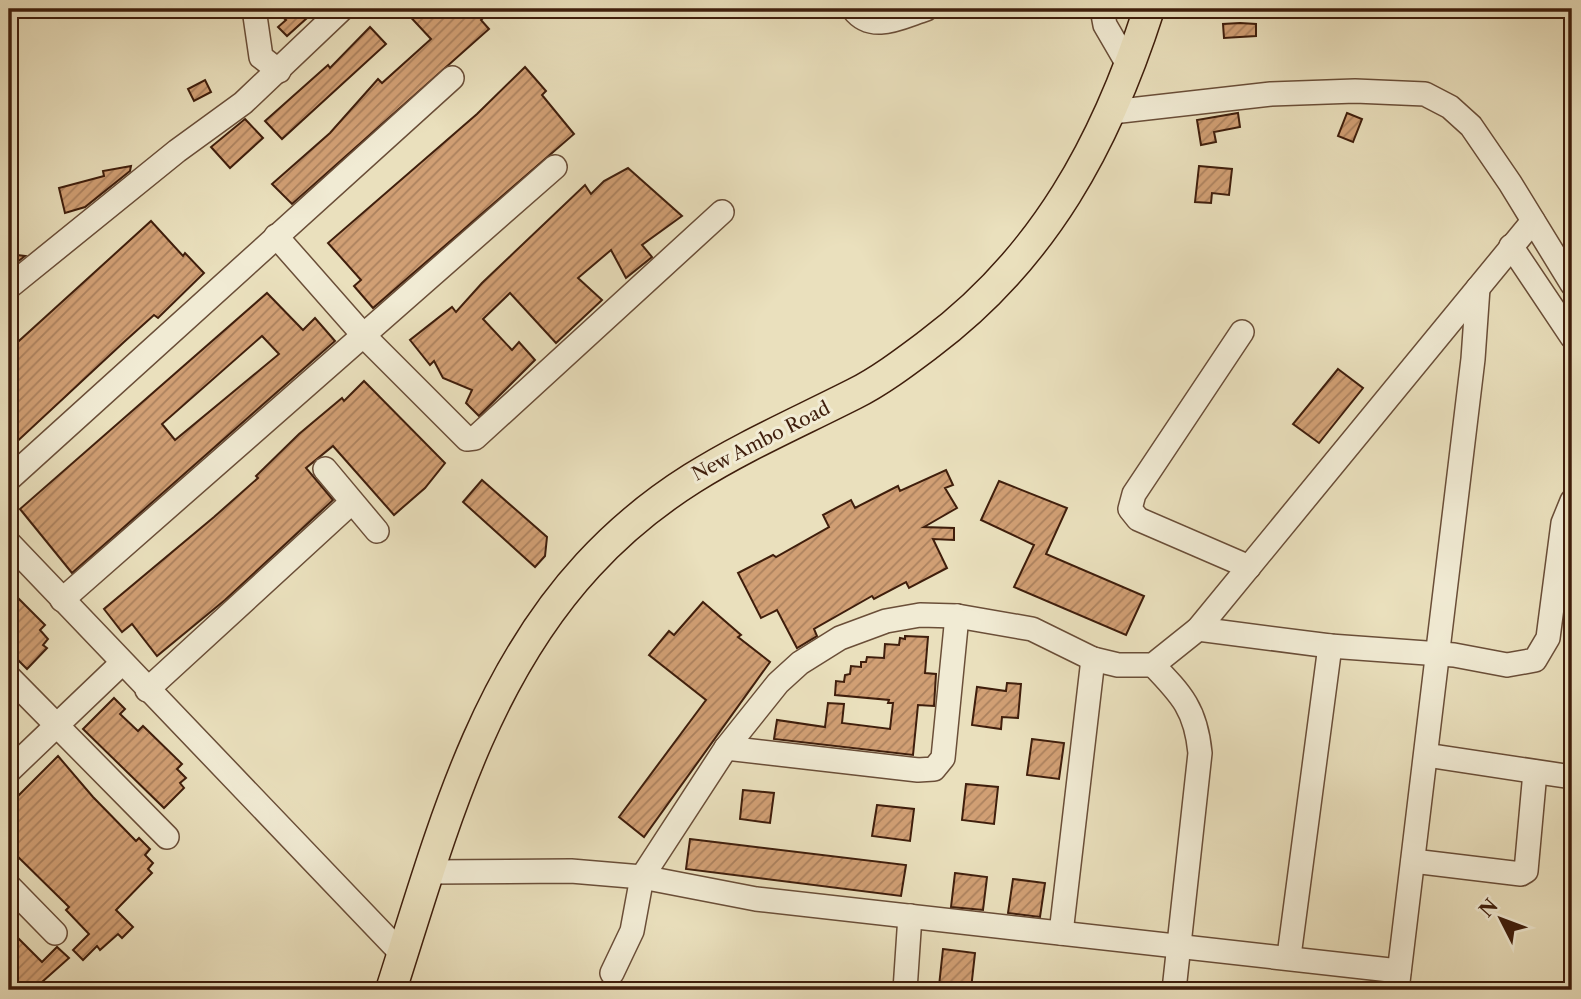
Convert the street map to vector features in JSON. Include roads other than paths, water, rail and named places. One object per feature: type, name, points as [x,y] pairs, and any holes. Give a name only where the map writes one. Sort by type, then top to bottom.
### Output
[{"type":"main road","name":"New Ambo Road","points":[[391,990],[454,799],[496,696],[523,648],[589,564],[631,522],[676,487],[724,457],[856,393],[902,365],[983,301],[1023,257],[1058,210],[1112,113],[1149,9]]},
{"type":"street","points":[[254,9],[261,58],[279,71]]},
{"type":"street","points":[[9,288],[279,71],[342,9]]},
{"type":"street","points":[[853,9],[870,23],[880,24],[926,9]]},
{"type":"street","points":[[1102,9],[1105,25],[1130,68]]},
{"type":"street","points":[[9,479],[452,78]]},
{"type":"street","points":[[1112,113],[1271,94],[1354,91],[1425,94],[1450,107],[1471,126],[1572,285]]},
{"type":"street","points":[[62,600],[365,337],[555,167]]},
{"type":"street","points":[[276,236],[365,337],[467,439],[475,438],[722,212]]},
{"type":"street","points":[[612,973],[632,931],[642,877],[726,748],[778,683],[800,663],[840,638],[886,621],[919,615],[957,616],[1032,629],[1093,659],[1118,665],[1153,665],[1198,629],[1533,221]]},
{"type":"street","points":[[1511,246],[1572,337]]},
{"type":"street","points":[[430,872],[571,871],[642,877],[756,899],[1289,956],[1398,981],[1473,359],[1478,288]]},
{"type":"street","points":[[1242,331],[1134,494],[1130,509],[1138,519],[1249,567]]},
{"type":"street","points":[[325,469],[377,531]]},
{"type":"street","points":[[1198,629],[1330,646],[1437,654],[1516,665],[1529,663],[1542,653],[1548,638],[1563,523],[1572,500]]},
{"type":"street","points":[[147,690],[352,502]]},
{"type":"street","points":[[9,543],[403,955]]},
{"type":"street","points":[[726,748],[918,771],[933,769],[943,758],[957,616]]},
{"type":"street","points":[[1289,956],[1330,646]]},
{"type":"street","points":[[1060,933],[1093,659]]},
{"type":"street","points":[[9,771],[122,663]]},
{"type":"street","points":[[1153,665],[1191,707],[1198,729],[1200,753],[1174,990]]},
{"type":"street","points":[[9,677],[167,837]]},
{"type":"street","points":[[1426,755],[1572,777]]},
{"type":"street","points":[[1413,861],[1521,874],[1526,871],[1535,772]]},
{"type":"street","points":[[9,886],[55,933]]},
{"type":"street","points":[[905,990],[910,915]]}]
